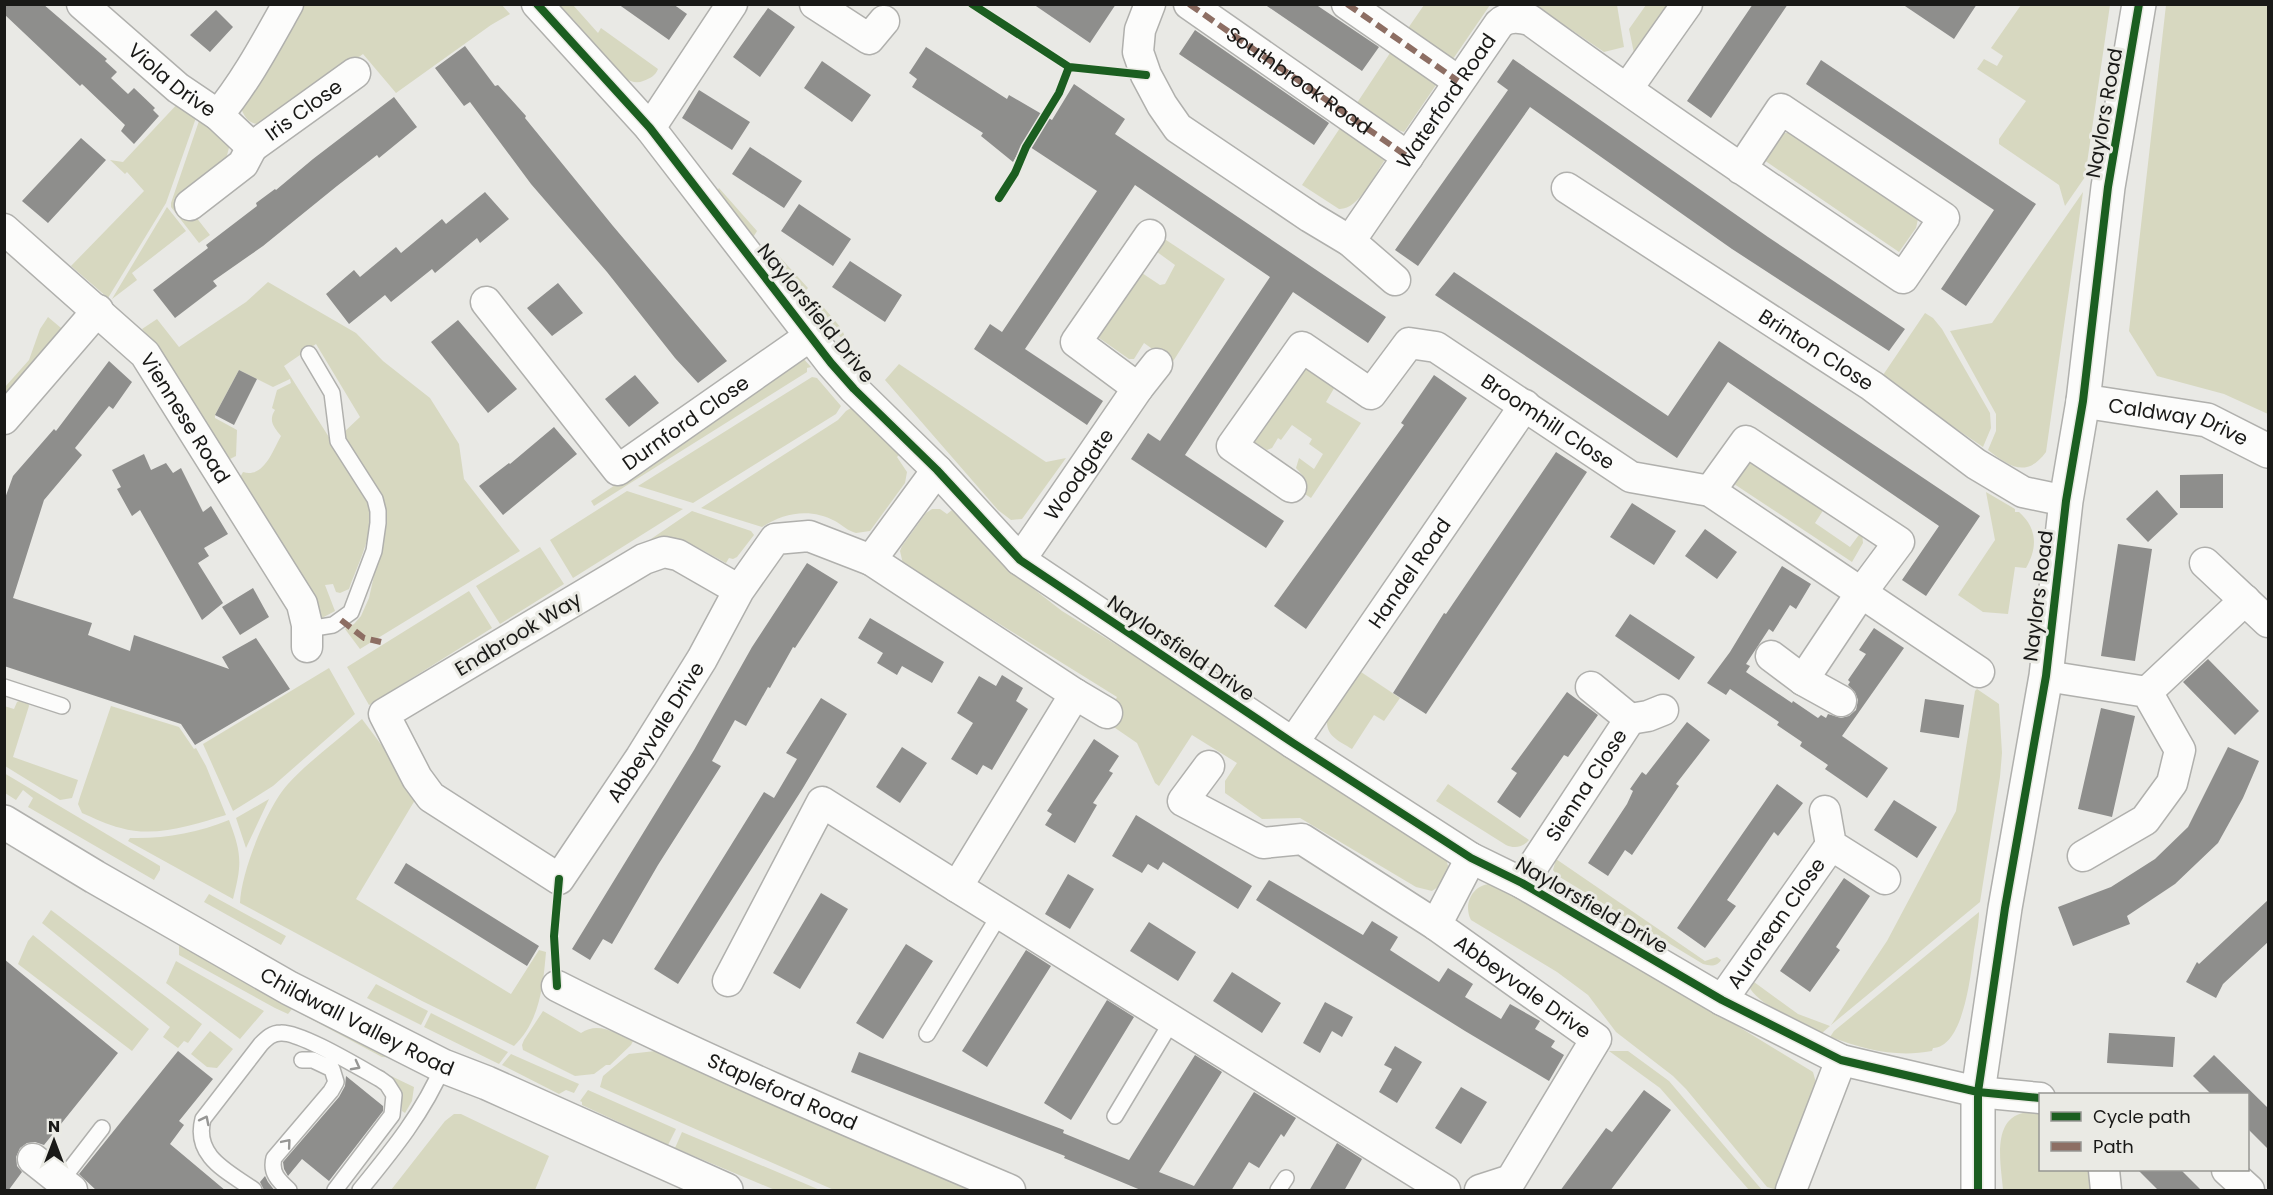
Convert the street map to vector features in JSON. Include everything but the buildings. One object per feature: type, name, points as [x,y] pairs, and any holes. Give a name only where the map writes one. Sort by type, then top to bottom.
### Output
[{"type":"street","name":"Viola Drive","points":[[82,4],[178,88],[218,116],[252,68],[288,4]]},
{"type":"street","name":"Naylorsfield Drive","points":[[537,4],[650,128],[810,336],[854,389],[937,470],[1020,560],[1293,743],[1471,858],[1522,883],[1722,1000],[1842,1060],[1978,1092],[2039,1098]]},
{"type":"street","points":[[650,128],[732,4]]},
{"type":"street","points":[[815,4],[879,38]]},
{"type":"street","points":[[1150,4],[1140,30],[1137,52],[1162,105],[1178,128],[1310,217],[1350,241],[1395,280]]},
{"type":"street","name":"Southbrook Road","points":[[1189,4],[1408,157]]},
{"type":"street","points":[[1347,4],[1458,81]]},
{"type":"street","points":[[1627,89],[1687,4]]},
{"type":"street","name":"Naylors Road","points":[[1978,1191],[1978,1092],[2004,908],[2046,676],[2066,501],[2083,401],[2108,187],[2139,4]]},
{"type":"street","name":"Waterford Road","points":[[1350,241],[1498,24],[1503,20],[1522,18],[1530,20],[1741,169],[1903,278],[1944,218],[1781,108],[1741,169]]},
{"type":"street","name":"Iris Close","points":[[190,205],[243,164],[252,147],[355,73]]},
{"type":"street","name":"Iris Close","points":[[218,116],[252,147]]},
{"type":"street","name":"Brinton Close","points":[[1567,188],[1872,386],[1976,464],[2023,492],[2066,501]]},
{"type":"street","name":"Viennese Road","points":[[4,229],[145,354],[302,604],[307,638]]},
{"type":"street","points":[[1138,388],[1076,342],[1150,235]]},
{"type":"street","name":"Durnford Close","points":[[486,302],[618,470],[810,336]]},
{"type":"street","points":[[4,419],[98,310]]},
{"type":"street","name":"Broomhill Close","points":[[1291,487],[1232,446],[1302,347],[1371,394],[1409,343],[1436,347],[1630,477],[1710,491],[1979,672]]},
{"type":"street","name":"Woodgate","points":[[1020,560],[1138,388],[1157,364]]},
{"type":"street","name":"Caldway Drive","points":[[2083,401],[2207,420],[2268,452]]},
{"type":"street","name":"Handel Road","points":[[1293,743],[1525,405]]},
{"type":"street","points":[[1710,491],[1746,441],[1899,542],[1861,593],[1803,680]]},
{"type":"street","points":[[871,560],[937,470]]},
{"type":"street","name":"Abbeyvale Drive","points":[[431,797],[559,879],[696,668],[739,590],[775,539],[810,536],[871,560],[1107,713]]},
{"type":"street","name":"Endbrook Way","points":[[431,797],[417,777],[384,714],[644,559],[664,552],[678,555],[739,590]]},
{"type":"street","points":[[2205,563],[2268,622]]},
{"type":"street","points":[[2147,692],[2245,600]]},
{"type":"street","points":[[1771,656],[1803,680],[1840,701]]},
{"type":"street","points":[[2046,676],[2147,692]]},
{"type":"street","name":"Sienna Close","points":[[1591,687],[1630,719]]},
{"type":"street","points":[[2084,856],[2145,820],[2172,783],[2180,750],[2147,692]]},
{"type":"street","points":[[957,887],[1075,694]]},
{"type":"street","name":"Sienna Close","points":[[1522,883],[1630,719],[1648,716],[1663,710]]},
{"type":"street","name":"Abbeyvale Drive","points":[[1209,766],[1183,801],[1263,843],[1302,839],[1436,925],[1596,1039],[1512,1180],[1480,1191]]},
{"type":"street","points":[[728,981],[822,802],[1445,1191]]},
{"type":"street","name":"Aurorean Close","points":[[1722,1000],[1831,845],[1825,811]]},
{"type":"street","name":"Childwall Valley Road","points":[[4,822],[289,988],[443,1066],[487,1083],[726,1191]]},
{"type":"street","name":"Aurorean Close","points":[[1831,845],[1884,879]]},
{"type":"street","name":"Abbeyvale Drive","points":[[1436,925],[1471,858]]},
{"type":"street","name":"Stapleford Road","points":[[557,986],[650,1033],[787,1095],[1010,1191]]},
{"type":"street","points":[[1791,1191],[1842,1060]]},
{"type":"street","points":[[33,1159],[67,1186]]},
{"type":"street","points":[[2104,1171],[2106,1191]]},
{"type":"street","points":[[2228,1171],[2249,1191]]},
{"type":"lane","points":[[307,638],[333,625],[351,612],[374,551],[378,523],[375,499],[338,441],[332,393],[309,354]]},
{"type":"lane","points":[[4,687],[62,706]]},
{"type":"lane","points":[[927,1034],[1000,915]]},
{"type":"lane","points":[[1114,1116],[1172,1021]]},
{"type":"lane","points":[[254,1191],[206,1152],[201,1136],[203,1119],[268,1037],[282,1033],[291,1034],[317,1045],[380,1079],[387,1084],[394,1095],[392,1115],[335,1191]]},
{"type":"lane","points":[[289,1191],[278,1181],[274,1173],[272,1166],[274,1158],[331,1091],[336,1082],[332,1070],[313,1060],[302,1060]]},
{"type":"lane","points":[[360,1191],[432,1092],[443,1066]]},
{"type":"lane","points":[[67,1186],[102,1128]]},
{"type":"green space","points":[[501,4],[510,14],[396,93],[363,54],[267,125],[249,121],[240,105],[299,5]]},
{"type":"green space","points":[[556,5],[573,5],[598,33],[601,28],[658,69],[656,73],[648,79],[636,82],[621,76],[590,43],[573,19],[569,19]]},
{"type":"green space","points":[[1424,5],[1490,5],[1453,59],[1402,37]]},
{"type":"green space","points":[[1535,5],[1617,5],[1624,47],[1604,52]]},
{"type":"green space","points":[[1646,5],[1670,7],[1635,58],[1629,29]]},
{"type":"green space","points":[[2021,5],[2110,5],[2085,177],[2065,206],[2059,185],[1999,144],[1999,139],[2026,101],[1977,69],[1984,59],[1997,66],[2003,56],[1991,48]]},
{"type":"green space","points":[[2166,5],[2268,5],[2268,414],[2224,394],[2157,376],[2129,331]]},
{"type":"green space","points":[[1396,44],[1436,85],[1404,132],[1389,130],[1351,112]]},
{"type":"green space","points":[[181,100],[197,115],[166,203],[108,298],[71,266],[144,191],[127,172],[125,174],[110,160],[123,162]]},
{"type":"green space","points":[[200,118],[230,144],[226,159],[181,198],[210,235],[199,243],[171,207],[171,203]]},
{"type":"green space","points":[[1344,122],[1386,158],[1360,198],[1346,208],[1339,209],[1302,185]]},
{"type":"green space","points":[[1784,133],[1792,133],[1918,219],[1916,228],[1899,252],[1764,160]]},
{"type":"green space","points":[[719,188],[757,231],[752,239],[714,195]]},
{"type":"green space","points":[[2083,192],[2046,452],[2031,465],[2017,467],[2003,461],[1988,450],[1996,431],[1996,414],[1950,331],[1992,323]]},
{"type":"green space","points":[[167,207],[186,231],[132,273],[137,280],[112,299]]},
{"type":"green space","points":[[1154,232],[1225,279],[1172,363],[1144,343],[1134,359],[1129,359],[1092,333],[1142,273],[1160,285],[1165,284],[1175,265],[1153,249]]},
{"type":"green space","points":[[768,244],[808,288],[801,295],[763,251]]},
{"type":"green space","points":[[268,282],[356,333],[383,361],[430,398],[459,444],[464,479],[520,551],[360,649],[345,629],[361,616],[369,598],[383,535],[342,434],[360,417],[316,344],[284,366],[368,499],[370,510],[366,545],[349,589],[340,593],[336,592],[333,584],[325,585],[335,611],[322,618],[317,615],[238,481],[243,472],[257,471],[271,456],[281,436],[273,424],[272,417],[275,410],[272,408],[277,390],[291,383],[290,379],[273,387],[239,370],[215,415],[215,418],[237,430],[236,456],[228,460],[161,360],[164,354],[142,329],[157,319],[179,347],[246,302]]},
{"type":"green space","points":[[819,302],[842,329],[847,343],[825,323],[828,320],[823,314],[819,316],[814,310]]},
{"type":"green space","points":[[1925,313],[1933,318],[1942,329],[1990,413],[1991,428],[1983,447],[1881,378]]},
{"type":"green space","points":[[48,317],[67,333],[5,406],[5,387],[29,360],[40,329]]},
{"type":"green space","points":[[802,357],[811,367],[807,368],[807,372],[594,506],[591,501],[753,394]]},
{"type":"green space","points":[[1301,363],[1336,385],[1326,402],[1361,423],[1311,498],[1297,489],[1304,477],[1296,468],[1299,458],[1314,469],[1323,454],[1309,444],[1312,439],[1292,425],[1281,440],[1278,438],[1272,448],[1267,450],[1252,441]]},
{"type":"green space","points":[[899,364],[1046,462],[1066,458],[1022,519],[1011,520],[998,510],[885,380]]},
{"type":"green space","points":[[812,377],[817,378],[841,406],[836,414],[693,503],[638,486]]},
{"type":"green space","points":[[859,403],[901,453],[897,457],[907,472],[905,483],[870,531],[856,533],[826,517],[807,513],[789,515],[762,527],[701,508],[838,420],[846,411]]},
{"type":"green space","points":[[1729,448],[1824,509],[1815,523],[1850,547],[1861,532],[1863,543],[1852,562],[1713,470]]},
{"type":"green space","points":[[627,491],[683,509],[573,578],[550,540]]},
{"type":"green space","points":[[1986,492],[2015,509],[2015,512],[2019,512],[2025,518],[2034,538],[2032,553],[2026,568],[2015,567],[2008,614],[1983,612],[1958,595],[1995,540]]},
{"type":"green space","points":[[932,509],[940,509],[947,514],[952,510],[1013,573],[1062,611],[1353,791],[1350,799],[1445,856],[1449,869],[1438,887],[1432,891],[1416,887],[1300,818],[1262,819],[1225,793],[1225,781],[1237,763],[1192,735],[1159,786],[1155,783],[1137,743],[1105,721],[1117,697],[903,564],[900,551],[902,546],[926,513]]},
{"type":"green space","points":[[692,511],[751,531],[754,535],[737,557],[729,558],[726,563],[679,541],[659,539],[648,541]]},
{"type":"green space","points":[[540,547],[564,584],[500,624],[476,586]]},
{"type":"green space","points":[[469,591],[492,628],[369,705],[347,667]]},
{"type":"green space","points":[[329,668],[355,714],[273,786],[233,811],[203,744]]},
{"type":"green space","points":[[1361,672],[1400,698],[1384,721],[1374,715],[1352,749],[1331,735],[1327,720]]},
{"type":"green space","points":[[1977,689],[1999,704],[2002,753],[1980,902],[1831,1025],[1887,941],[1956,811]]},
{"type":"green space","points":[[21,700],[28,702],[29,706],[13,757],[78,780],[72,798],[60,800],[5,766],[4,706],[14,709],[17,702]]},
{"type":"green space","points":[[111,706],[179,727],[194,749],[196,748],[206,766],[226,815],[174,829],[147,832],[116,827],[82,813],[78,804]]},
{"type":"green space","points":[[362,719],[389,755],[415,800],[356,899],[511,994],[539,950],[546,952],[539,1002],[535,1014],[530,1026],[514,1046],[422,1001],[240,903],[241,890],[256,840],[280,794],[305,767]]},
{"type":"green space","points":[[4,773],[160,866],[154,880],[28,807],[33,798],[23,790],[16,800],[5,793]]},
{"type":"green space","points":[[1448,784],[1529,840],[1519,847],[1506,845],[1436,801]]},
{"type":"green space","points":[[269,799],[246,848],[236,818]]},
{"type":"green space","points":[[229,820],[239,859],[233,899],[128,841],[130,838],[180,834]]},
{"type":"green space","points":[[1556,859],[1705,961],[1717,957],[1721,960],[1713,965],[1703,964],[1558,876],[1553,870]]},
{"type":"green space","points":[[1490,884],[1511,888],[1813,1072],[1818,1090],[1778,1190],[1767,1187],[1686,1089],[1673,1076],[1616,1032],[1588,995],[1557,972],[1471,920],[1468,908],[1471,897],[1478,888]]},
{"type":"green space","points":[[209,894],[286,936],[281,945],[204,902]]},
{"type":"green space","points":[[51,910],[202,1024],[188,1043],[184,1041],[178,1048],[163,1037],[170,1027],[42,923]]},
{"type":"green space","points":[[1979,912],[1971,975],[1964,1007],[1952,1036],[1944,1044],[1933,1048],[1932,1051],[1893,1053],[1868,1049],[1830,1037],[1834,1031]]},
{"type":"green space","points":[[33,935],[149,1029],[132,1051],[18,964]]},
{"type":"green space","points":[[185,941],[400,1058],[382,1057],[292,1009],[288,1014],[275,1008],[179,955],[179,946]]},
{"type":"green space","points":[[176,961],[264,1011],[240,1039],[166,983]]},
{"type":"green space","points":[[1754,982],[1798,1014],[1830,1026],[1822,1033],[1781,1013],[1753,993],[1749,986]]},
{"type":"green space","points":[[376,984],[428,1011],[421,1025],[367,998]]},
{"type":"green space","points":[[543,1011],[581,1033],[600,1028],[633,1041],[610,1065],[606,1065],[594,1074],[575,1076],[523,1050],[524,1040]]},
{"type":"green space","points":[[431,1013],[508,1052],[499,1064],[424,1027]]},
{"type":"green space","points":[[210,1031],[233,1049],[217,1068],[207,1067],[191,1054]]},
{"type":"green space","points":[[655,1051],[765,1101],[978,1190],[834,1190],[600,1087],[603,1076],[629,1054]]},
{"type":"green space","points":[[1609,1051],[1628,1051],[1669,1081],[1762,1190],[1749,1190],[1660,1088]]},
{"type":"green space","points":[[511,1054],[579,1084],[574,1093],[566,1090],[559,1094],[502,1065]]},
{"type":"green space","points":[[391,1076],[414,1087],[412,1101],[405,1113],[402,1111],[402,1093]]},
{"type":"green space","points":[[588,1090],[676,1129],[668,1145],[582,1105],[580,1101]]},
{"type":"green space","points":[[2030,1107],[2039,1107],[2039,1171],[2099,1171],[2102,1190],[2003,1190],[2000,1155],[2003,1131],[2008,1122],[2017,1115],[2029,1112]]},
{"type":"green space","points":[[454,1114],[461,1114],[549,1156],[535,1190],[391,1190],[445,1121]]},
{"type":"green space","points":[[682,1132],[820,1190],[775,1190],[675,1148]]},
{"type":"marked path","points":[[1189,4],[1408,157]]},
{"type":"marked path","points":[[1347,4],[1458,81]]},
{"type":"marked path","points":[[341,620],[364,638],[381,642]]},
{"type":"cycle path","points":[[537,4],[650,128],[831,363],[854,389],[937,470],[1020,560],[1293,743],[1471,858],[1522,883],[1722,1000],[1841,1060],[1978,1092],[2039,1098]]},
{"type":"cycle path","points":[[972,4],[1069,67],[1146,75]]},
{"type":"cycle path","points":[[1978,1190],[1978,1092],[2005,908],[2046,676],[2066,501],[2083,401],[2108,187],[2139,4]]},
{"type":"cycle path","points":[[999,198],[1015,173],[1026,147],[1059,93],[1069,67]]},
{"type":"cycle path","points":[[557,986],[554,936],[559,879]]}]
